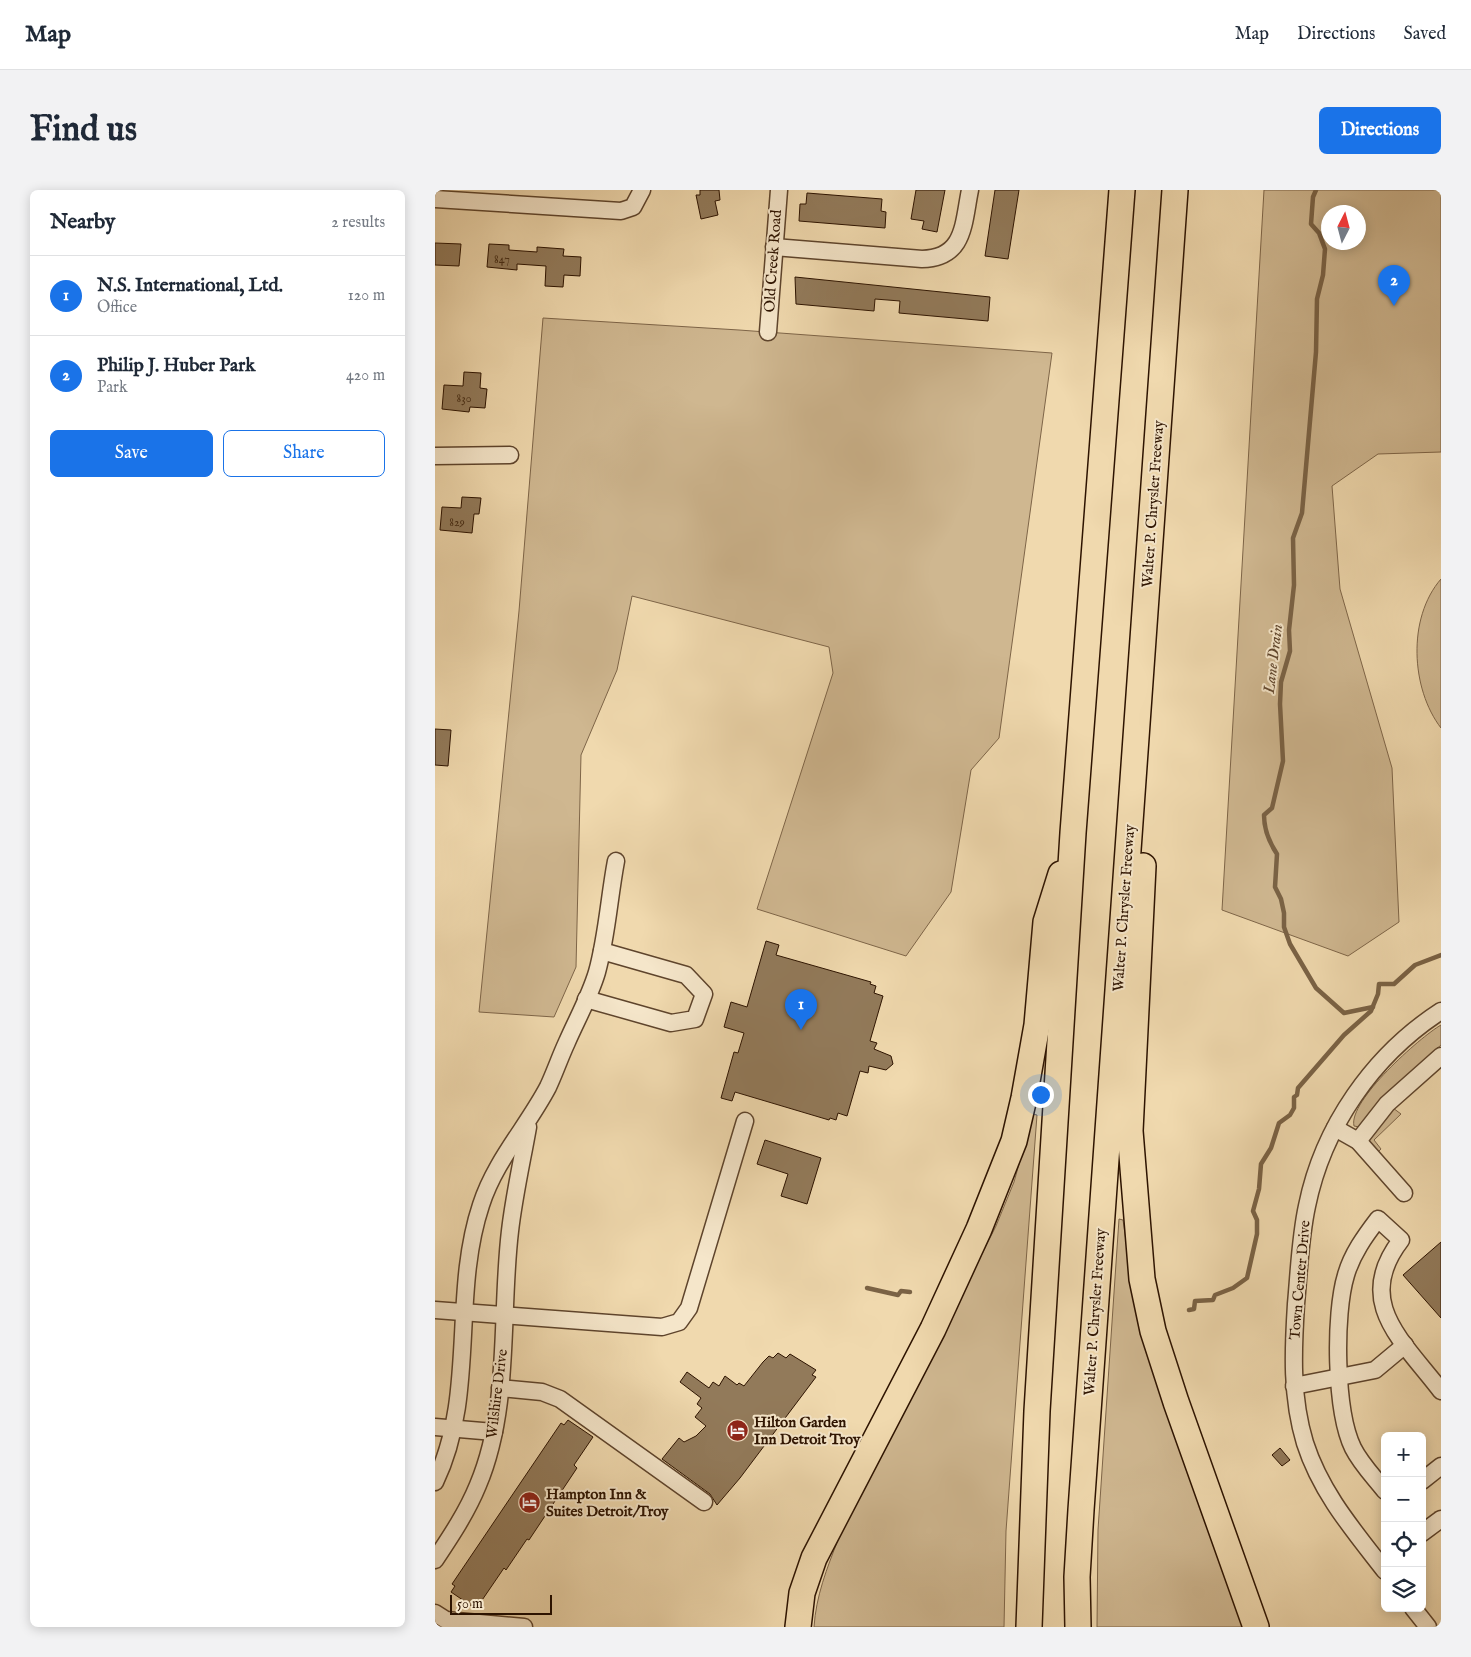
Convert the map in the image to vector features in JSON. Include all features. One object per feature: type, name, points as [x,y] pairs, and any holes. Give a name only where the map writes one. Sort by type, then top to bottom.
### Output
[{"type":"highway","points":[[1029,1627],[1037,1411],[1073,833],[1122,190]]},
{"type":"highway","name":"Walter P. Chrysler Freeway","points":[[1078,1627],[1077,1577],[1081,1510],[1175,190]]},
{"type":"highway","points":[[1133,784],[1143,871],[1130,1131],[1143,1278],[1153,1331],[1176,1402],[1256,1627]]},
{"type":"highway","points":[[798,1627],[802,1593],[814,1558],[933,1330],[979,1229],[1014,1141],[1037,1025],[1047,922],[1073,833]]},
{"type":"street","name":"Old Creek Road","points":[[768,332],[779,190]]},
{"type":"street","points":[[774,247],[922,259],[943,256],[950,252],[961,236],[970,190]]},
{"type":"street","points":[[435,199],[621,211],[628,210],[639,197]]},
{"type":"street","points":[[435,456],[511,455]]},
{"type":"street","points":[[435,1482],[454,1429],[462,1369],[470,1250],[481,1204],[500,1162],[529,1121],[549,1085],[596,974],[616,861]]},
{"type":"street","points":[[586,999],[671,1023],[695,1019],[704,994],[686,975],[601,952]]},
{"type":"street","name":"Town Center Drive","points":[[1381,1564],[1342,1516],[1319,1477],[1303,1435],[1294,1386],[1294,1346],[1304,1223],[1317,1170],[1335,1128],[1360,1088],[1380,1063],[1406,1037],[1441,1011]]},
{"type":"street","points":[[1358,1142],[1387,1104],[1441,1056]]},
{"type":"street","name":"Wilshire Drive","points":[[435,1560],[468,1507],[479,1484],[494,1432],[501,1388],[510,1231],[529,1121]]},
{"type":"street","points":[[435,1310],[662,1327],[669,1327],[679,1322],[689,1308],[745,1121]]},
{"type":"street","points":[[1335,1128],[1358,1142],[1404,1192]]},
{"type":"street","points":[[1381,1486],[1361,1460],[1351,1443],[1339,1378],[1339,1315],[1342,1286],[1359,1245],[1378,1219],[1401,1240],[1386,1262],[1381,1290],[1387,1318],[1441,1391]]},
{"type":"street","points":[[1294,1386],[1375,1370],[1405,1344]]},
{"type":"street","points":[[501,1388],[542,1392],[560,1399],[704,1502]]},
{"type":"street","points":[[435,1427],[494,1432]]},
{"type":"street","points":[[1426,1478],[1441,1466]]},
{"type":"street","points":[[1426,1530],[1441,1519]]},
{"type":"street","points":[[1416,1612],[1428,1627]]},
{"type":"street","points":[[435,1613],[446,1620],[524,1627]]},
{"type":"shaded area","points":[[1264,190],[1441,190],[1441,452],[1378,454],[1332,486],[1340,589],[1392,768],[1399,922],[1348,956],[1222,910]]},
{"type":"shaded area","points":[[543,318],[1052,353],[999,738],[971,770],[951,892],[906,956],[757,909],[833,673],[829,647],[632,596],[617,670],[581,755],[576,967],[554,1017],[479,1012],[519,611]]},
{"type":"shaded area","points":[[1441,579],[1441,728],[1431,712],[1424,694],[1419,674],[1417,653],[1422,613],[1430,595]]},
{"type":"shaded area","points":[[1441,1025],[1441,1045],[1384,1095],[1359,1127],[1354,1126],[1355,1115],[1373,1086],[1418,1042]]},
{"type":"shaded area","points":[[1393,1108],[1401,1114],[1374,1140],[1381,1149],[1378,1152],[1368,1143],[1368,1139]]},
{"type":"shaded area","points":[[1033,1114],[1037,1115],[1006,1531],[1004,1627],[814,1627],[820,1593],[838,1540],[996,1226],[1014,1182]]},
{"type":"shaded area","points":[[1119,1219],[1123,1220],[1137,1317],[1147,1352],[1243,1627],[1097,1627],[1098,1530]]},
{"type":"building","points":[[700,190],[719,190],[720,200],[715,201],[718,215],[701,219],[696,195],[700,195]]},
{"type":"building","points":[[916,190],[945,190],[937,232],[922,229],[924,221],[911,219]]},
{"type":"building","points":[[995,190],[1019,190],[1008,259],[985,256]]},
{"type":"building","points":[[807,193],[882,199],[881,211],[886,212],[885,228],[799,221],[800,204],[806,204]]},
{"type":"building","points":[[435,243],[461,244],[459,266],[435,265]]},
{"type":"building","points":[[489,244],[509,245],[509,250],[537,252],[537,247],[564,249],[563,256],[581,257],[580,276],[564,275],[563,287],[545,286],[546,266],[517,264],[517,270],[487,267]]},
{"type":"building","points":[[795,277],[990,297],[988,321],[899,313],[900,301],[875,299],[874,311],[796,304]]},
{"type":"building","points":[[464,372],[481,373],[480,388],[487,389],[485,408],[470,407],[469,412],[442,409],[444,385],[463,386]]},
{"type":"building","points":[[462,497],[481,498],[479,514],[474,514],[472,533],[440,530],[442,507],[461,508]]},
{"type":"building","points":[[435,729],[451,730],[448,766],[435,765]]},
{"type":"building","points":[[766,941],[779,945],[776,955],[871,982],[870,984],[876,986],[874,993],[883,996],[870,1041],[877,1043],[874,1049],[891,1056],[893,1064],[886,1070],[869,1066],[868,1073],[860,1071],[847,1116],[838,1113],[836,1120],[830,1118],[829,1120],[735,1092],[732,1101],[721,1098],[734,1052],[738,1053],[744,1033],[724,1027],[731,1002],[747,1007]]},
{"type":"building","points":[[765,1140],[821,1158],[807,1204],[781,1196],[788,1174],[757,1164]]},
{"type":"building","points":[[1441,1242],[1441,1318],[1403,1275]]},
{"type":"building","name":"Hilton Garden Inn Detroit Troy","points":[[778,1353],[786,1358],[790,1354],[816,1370],[812,1375],[816,1377],[740,1478],[717,1505],[710,1494],[662,1459],[679,1438],[684,1442],[696,1436],[706,1426],[695,1417],[702,1408],[697,1404],[701,1398],[680,1382],[687,1372],[709,1388],[713,1382],[719,1386],[725,1376],[737,1385],[739,1383],[744,1386],[769,1356],[773,1358]]},
{"type":"building","name":"Hampton Inn & Suites Detroit/Troy","points":[[568,1420],[593,1437],[574,1465],[577,1468],[529,1540],[527,1539],[506,1570],[504,1568],[476,1609],[451,1592],[455,1586],[452,1584],[561,1423],[564,1425]]},
{"type":"building","points":[[1280,1448],[1290,1460],[1282,1466],[1272,1455]]},
{"type":"waterway","name":"Lane Drain","points":[[1316,190],[1313,197],[1311,224],[1319,233],[1325,249],[1323,275],[1317,299],[1316,352],[1302,513],[1293,538],[1294,585],[1289,630],[1290,651],[1281,682],[1280,704],[1283,761],[1272,808],[1264,815],[1264,820],[1268,836],[1277,854],[1275,887],[1281,899],[1284,927],[1290,944],[1316,988],[1344,1013],[1373,1007]]},
{"type":"waterway","points":[[1189,1310],[1194,1309],[1195,1301],[1213,1300],[1215,1295],[1233,1288],[1247,1278],[1257,1234],[1257,1220],[1253,1211],[1259,1189],[1261,1164],[1271,1148],[1279,1123],[1290,1115],[1294,1108],[1294,1097],[1297,1095],[1298,1088],[1344,1035],[1371,1011],[1378,994],[1379,984],[1394,984],[1415,965],[1441,955]]},
{"type":"waterway","points":[[867,1288],[898,1295],[901,1291],[910,1292]]},
{"type":"place","name":"Philip J. Huber Park","points":[[1394,306]]},
{"type":"place","name":"N.S. International, Ltd.","points":[[801,1030]]},
{"type":"place","name":"Hilton Garden Inn Detroit Troy","points":[[738,1431]]},
{"type":"place","name":"Hampton Inn & Suites Detroit/Troy","points":[[530,1503]]}]
